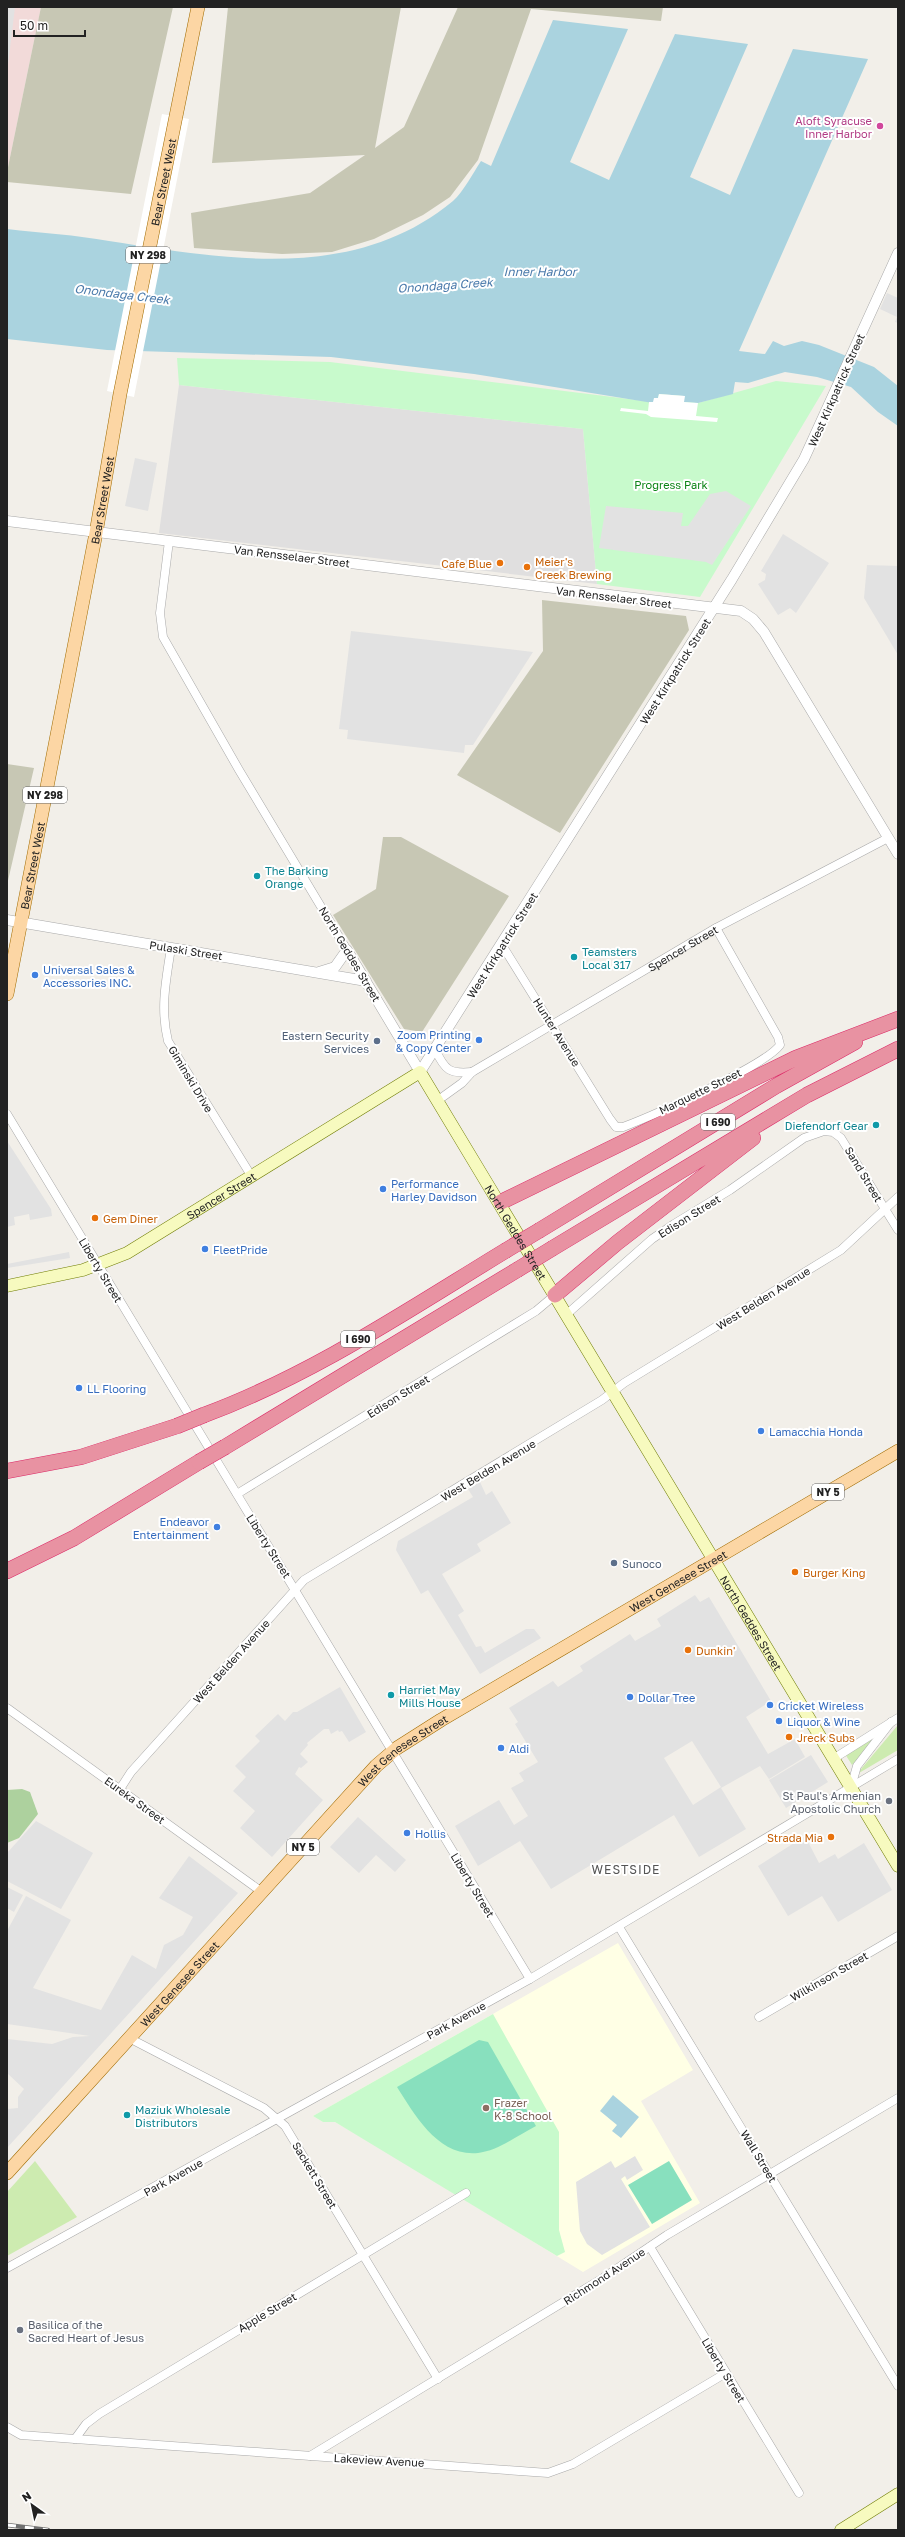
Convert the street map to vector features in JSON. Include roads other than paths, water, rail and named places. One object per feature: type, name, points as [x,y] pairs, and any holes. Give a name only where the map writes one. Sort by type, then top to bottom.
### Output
[{"type":"highway","points":[[500,1202],[796,1058],[898,1019]]},
{"type":"highway","name":"I 690","points":[[7,1471],[80,1457],[177,1426],[246,1399],[323,1361],[769,1090],[898,1019]]},
{"type":"highway","name":"I 690","points":[[7,1571],[87,1531],[807,1095],[898,1049]]},
{"type":"highway","points":[[555,1295],[618,1242],[732,1153],[838,1079]]},
{"type":"main road","name":"Bear Street West","points":[[7,994],[96,532],[120,394],[198,7]]},
{"type":"main road","name":"Spencer Street","points":[[7,1286],[98,1266],[127,1253],[420,1072]]},
{"type":"main road","name":"North Geddes Street","points":[[420,1072],[500,1202],[612,1392],[898,1866]]},
{"type":"main road","name":"West Genesee Street","points":[[7,2173],[376,1766],[393,1752],[441,1720],[898,1451]]},
{"type":"main road","points":[[841,2530],[898,2494]]},
{"type":"street","name":"West Kirkpatrick Street","points":[[420,1072],[436,1050],[713,609],[804,459],[898,253]]},
{"type":"street","name":"Van Rensselaer Street","points":[[7,520],[713,609],[741,611],[753,619],[764,632],[898,854]]},
{"type":"street","name":"North Geddes Street","points":[[169,541],[160,613],[163,637],[239,770],[420,1072]]},
{"type":"street","name":"Spencer Street","points":[[437,1100],[462,1083],[472,1072],[716,928],[898,833]]},
{"type":"street","name":"Pulaski Street","points":[[7,920],[366,981]]},
{"type":"street","name":"Marquette Street","points":[[610,1119],[616,1127],[623,1127],[734,1075],[776,1051],[780,1045],[778,1037],[716,928]]},
{"type":"street","name":"Hunter Avenue","points":[[502,945],[610,1119]]},
{"type":"street","name":"Giminski Drive","points":[[171,948],[163,998],[164,1024],[168,1041],[252,1177]]},
{"type":"street","points":[[319,972],[335,968],[347,950]]},
{"type":"street","points":[[436,1050],[447,1069],[456,1073],[472,1072]]},
{"type":"street","name":"Liberty Street","points":[[7,1114],[530,1979]]},
{"type":"street","name":"Edison Street","points":[[567,1314],[652,1239],[730,1190],[804,1138],[820,1132]]},
{"type":"street","name":"Sand Street","points":[[820,1132],[834,1132],[842,1138],[898,1230]]},
{"type":"street","name":"West Belden Avenue","points":[[120,1789],[131,1772],[304,1580],[322,1568],[400,1524],[841,1250],[884,1208],[898,1197]]},
{"type":"street","name":"Edison Street","points":[[237,1494],[536,1311],[555,1295]]},
{"type":"street","name":"Eureka Street","points":[[7,1708],[262,1892]]},
{"type":"street","points":[[833,1758],[894,1720]]},
{"type":"street","points":[[850,1787],[857,1766],[894,1720]]},
{"type":"street","name":"Park Avenue","points":[[7,2268],[530,1979],[898,1759]]},
{"type":"street","name":"Wall Street","points":[[619,1927],[898,2386]]},
{"type":"street","name":"Wilkinson Street","points":[[759,2017],[898,1936]]},
{"type":"street","name":"Sackett Street","points":[[129,2038],[238,2094],[278,2119],[285,2126],[438,2379]]},
{"type":"street","name":"Richmond Avenue","points":[[310,2456],[603,2278],[650,2247],[898,2098]]},
{"type":"street","name":"Apple Street","points":[[75,2439],[86,2424],[99,2414],[466,2193]]},
{"type":"street","name":"Liberty Street","points":[[650,2247],[799,2493]]},
{"type":"street","name":"Lakeview Avenue","points":[[7,2426],[21,2434],[75,2439],[548,2472],[560,2470],[726,2372]]},
{"type":"water","name":"Inner Harbor","points":[[553,20],[628,29],[570,162],[609,180],[675,34],[748,44],[690,177],[730,195],[793,49],[868,59],[739,351],[765,354],[773,341],[784,346],[802,341],[819,345],[874,367],[898,386],[898,426],[878,412],[851,387],[817,377],[785,372],[748,383],[735,382],[733,394],[698,403],[684,402],[684,396],[659,394],[658,398],[653,403],[474,374],[331,357],[107,350],[7,339],[7,229],[84,237],[198,254],[243,258],[287,258],[331,254],[374,244],[415,227],[457,197],[481,161],[491,166]]},
{"type":"water","points":[[613,2095],[639,2117],[621,2138],[612,2131],[617,2125],[600,2111]]},
{"type":"railway","points":[[7,2525],[48,2530]]},
{"type":"place","name":"Aloft Syracuse Inner Harbor","points":[[880,126]]},
{"type":"place","name":"Cafe Blue","points":[[500,563]]},
{"type":"place","name":"Meier's Creek Brewing","points":[[527,567]]},
{"type":"place","name":"The Barking Orange","points":[[257,876]]},
{"type":"place","name":"Teamsters Local 317","points":[[574,957]]},
{"type":"place","name":"Universal Sales & Accessories INC.","points":[[35,975]]},
{"type":"place","name":"Zoom Printing & Copy Center","points":[[479,1040]]},
{"type":"place","name":"Eastern Security Services","points":[[377,1041]]},
{"type":"place","name":"Diefendorf Gear","points":[[876,1125]]},
{"type":"place","name":"Performance Harley Davidson","points":[[383,1189]]},
{"type":"place","name":"Gem Diner","points":[[95,1218]]},
{"type":"place","name":"FleetPride","points":[[205,1249]]},
{"type":"place","name":"LL Flooring","points":[[79,1388]]},
{"type":"place","name":"Lamacchia Honda","points":[[761,1431]]},
{"type":"place","name":"Endeavor Entertainment","points":[[217,1527]]},
{"type":"place","name":"Sunoco","points":[[614,1563]]},
{"type":"place","name":"Burger King","points":[[795,1572]]},
{"type":"place","name":"Dunkin'","points":[[688,1650]]},
{"type":"place","name":"Harriet May Mills House","points":[[391,1695]]},
{"type":"place","name":"Dollar Tree","points":[[630,1697]]},
{"type":"place","name":"Cricket Wireless","points":[[770,1705]]},
{"type":"place","name":"Liquor & Wine","points":[[779,1721]]},
{"type":"place","name":"Jreck Subs","points":[[789,1737]]},
{"type":"place","name":"Aldi","points":[[501,1748]]},
{"type":"place","name":"St Paul's Armenian Apostolic Church","points":[[889,1801]]},
{"type":"place","name":"Hollis","points":[[407,1833]]},
{"type":"place","name":"Strada Mia","points":[[831,1837]]},
{"type":"place","name":"Frazer K-8 School","points":[[486,2108]]},
{"type":"place","name":"Maziuk Wholesale Distributors","points":[[127,2115]]},
{"type":"place","name":"Basilica of the Sacred Heart of Jesus","points":[[20,2330]]},
{"type":"district","name":"WESTSIDE","points":[[626,1869]]},
{"type":"water label","name":"Onondaga Creek","points":[[445,285]]},
{"type":"water label","name":"Onondaga Creek","points":[[122,294]]},
{"type":"park label","name":"Progress Park","points":[[671,484]]}]
